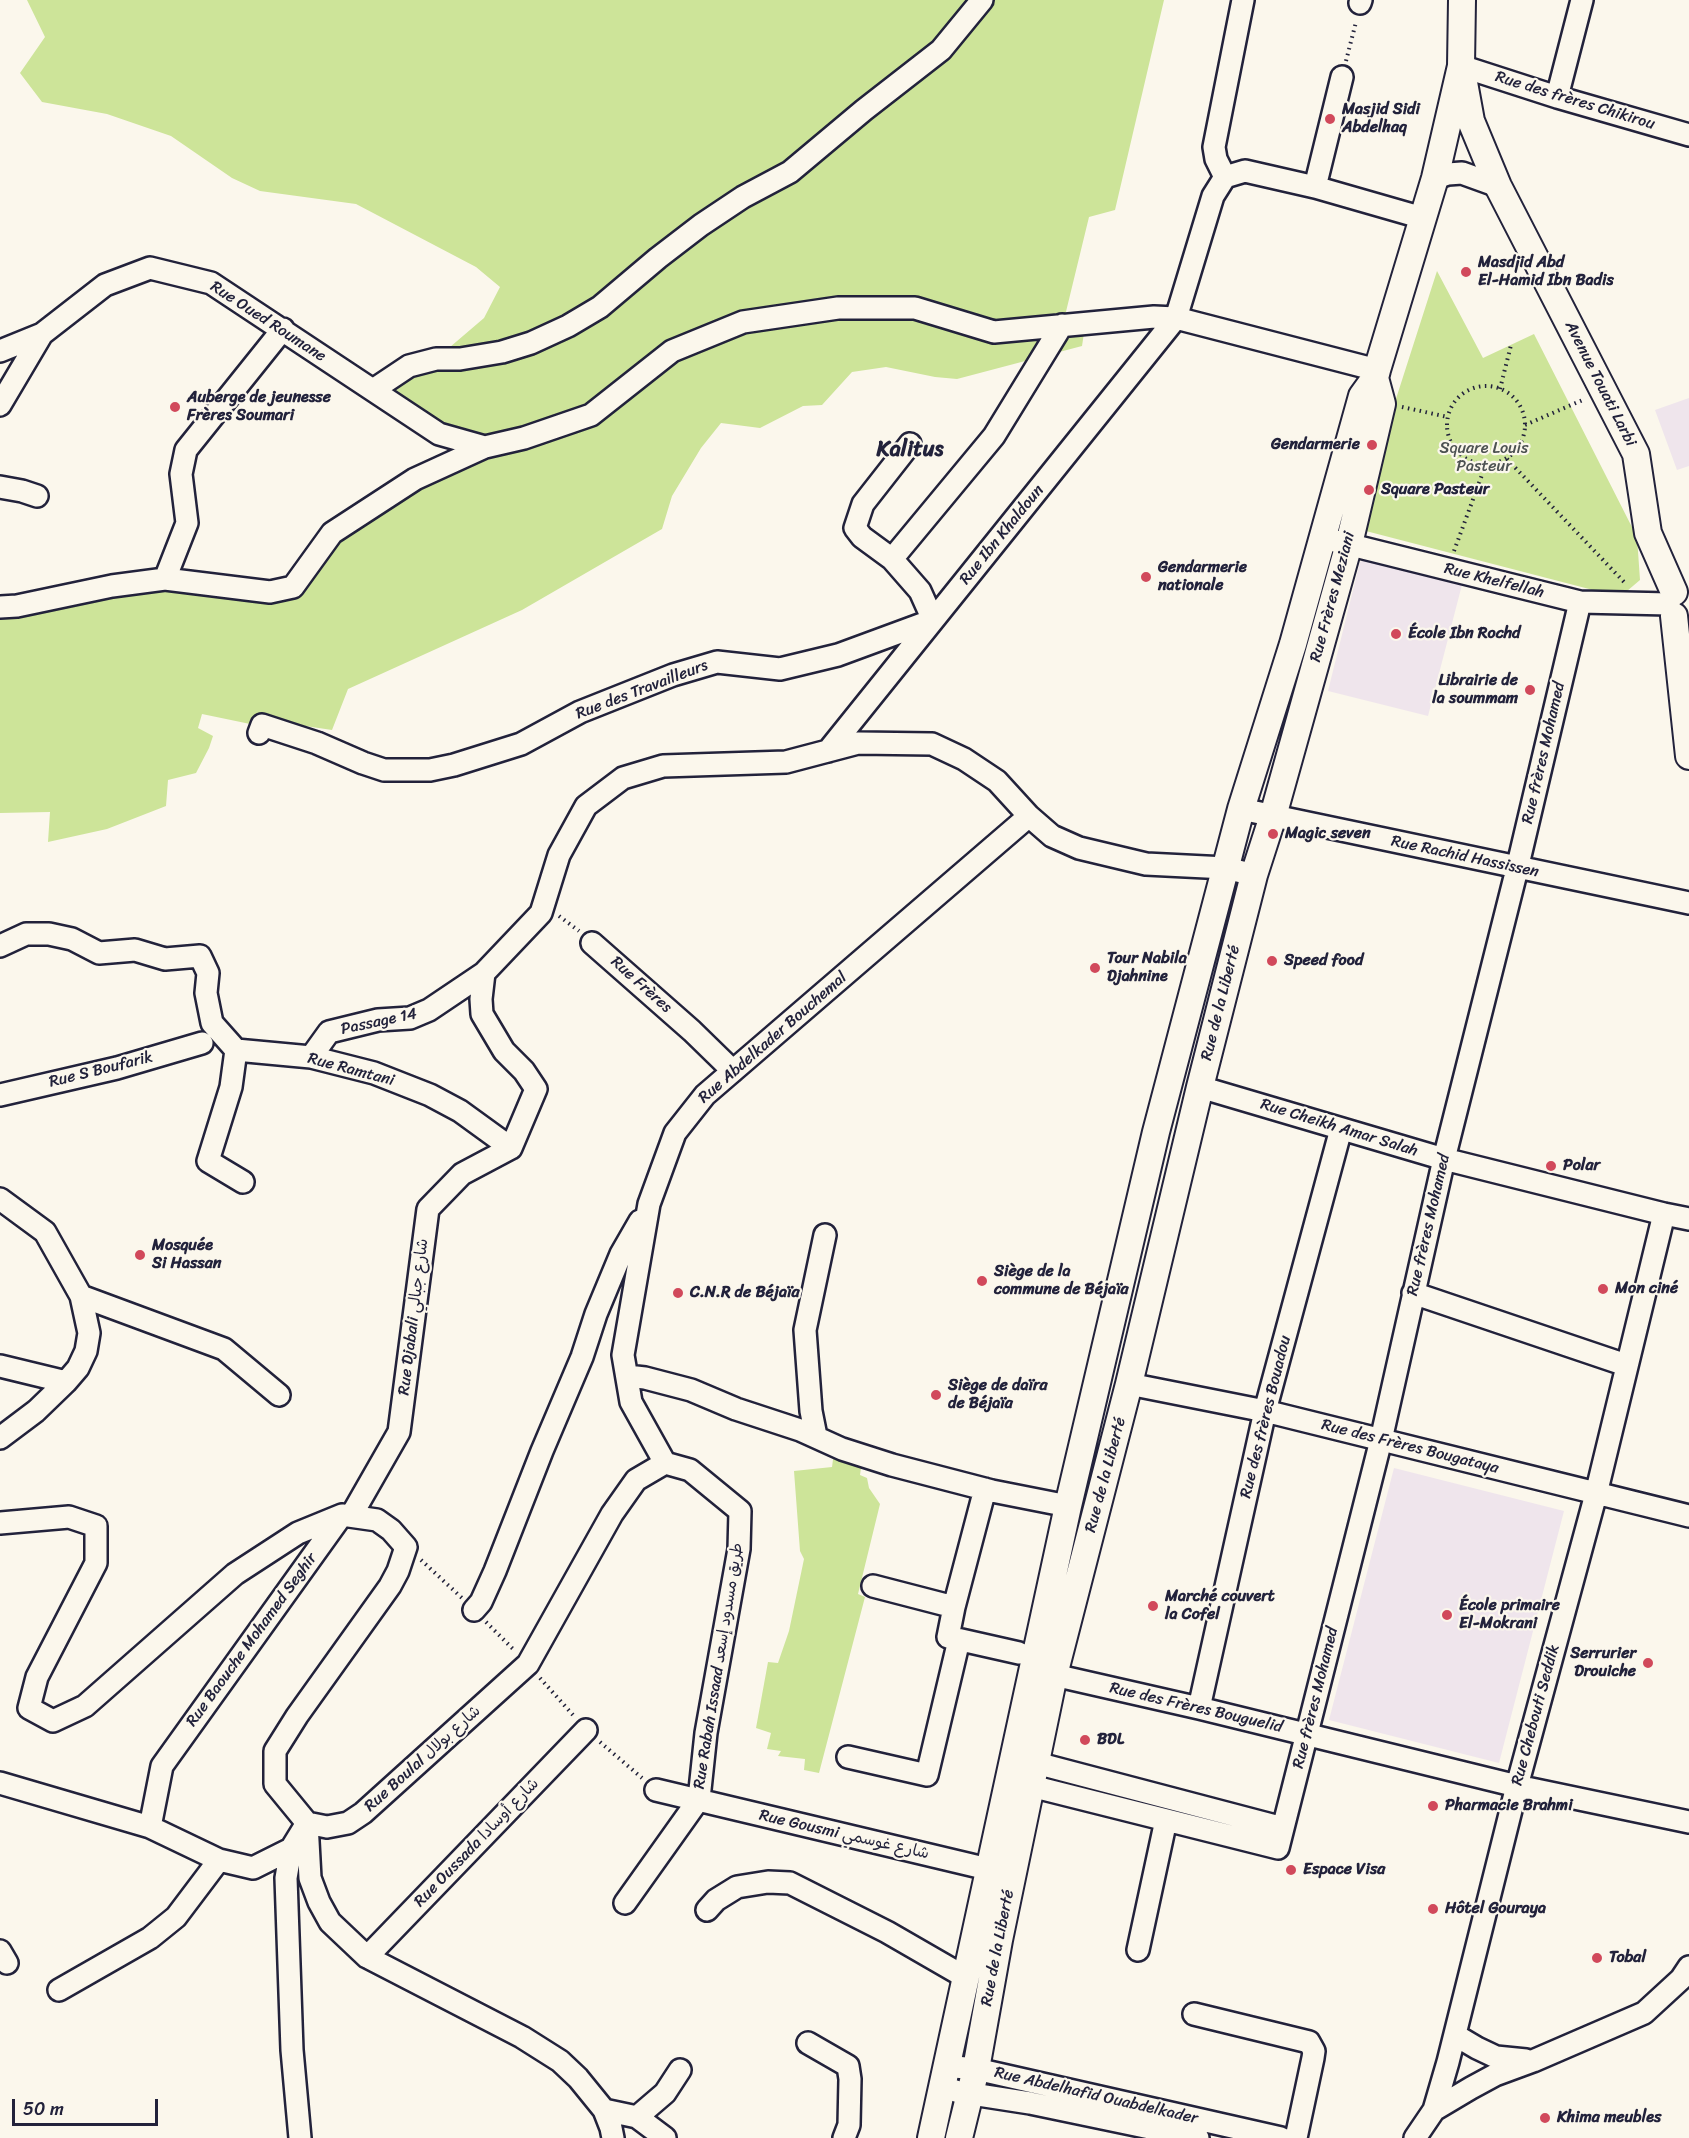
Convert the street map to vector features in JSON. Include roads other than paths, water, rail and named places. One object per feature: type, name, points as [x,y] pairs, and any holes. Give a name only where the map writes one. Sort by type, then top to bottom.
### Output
[{"type":"main road","name":"Avenue Touati Larbi","points":[[1462,0],[1461,66],[1471,121],[1498,186],[1636,454],[1648,533],[1682,610],[1689,756]]},
{"type":"main road","name":"Rue Frères Meziani","points":[[1241,809],[1293,644],[1362,396],[1376,374],[1435,178],[1461,66]]},
{"type":"main road","name":"Rue Frères Meziani","points":[[1273,816],[1349,544],[1382,404],[1376,374]]},
{"type":"main road","name":"Rue de la Liberté","points":[[931,2138],[1068,1506],[1156,1132],[1241,809]]},
{"type":"main road","name":"Rue de la Liberté","points":[[959,2138],[976,2069],[999,1940],[1054,1675],[1129,1384],[1200,1087],[1254,875],[1273,816]]},
{"type":"street","points":[[373,390],[409,366],[436,359],[460,359],[502,352],[531,343],[568,326],[600,307],[701,225],[743,197],[790,172],[941,50],[982,0]]},
{"type":"street","points":[[1226,173],[1214,147],[1243,0]]},
{"type":"street","points":[[1557,97],[1582,0]]},
{"type":"street","name":"Rue des frères Chikirou","points":[[1461,66],[1557,97],[1689,135]]},
{"type":"street","points":[[1315,186],[1342,77]]},
{"type":"street","points":[[1226,173],[1245,171],[1315,186],[1423,218]]},
{"type":"street","points":[[1176,318],[1213,196],[1226,173]]},
{"type":"street","points":[[1435,178],[1462,173],[1498,186]]},
{"type":"street","name":"Rue Oued Roumane","points":[[0,351],[42,334],[105,285],[150,268],[211,283],[439,434],[485,447]]},
{"type":"street","points":[[0,607],[17,606],[112,586],[165,579],[270,592],[293,587],[332,533],[415,479],[485,447],[524,438],[591,415],[672,351],[743,322],[838,308],[915,308],[994,332],[1154,316],[1176,318],[1376,374]]},
{"type":"street","name":"Rue Ibn Khaldoun","points":[[828,751],[1176,318]]},
{"type":"street","points":[[891,559],[994,436],[1062,325]]},
{"type":"street","points":[[165,579],[188,523],[181,474],[186,450],[283,329]]},
{"type":"street","points":[[0,405],[42,334]]},
{"type":"street","points":[[910,444],[862,504],[855,528],[862,537],[891,559],[920,591],[933,620]]},
{"type":"street","points":[[0,487],[22,490],[38,496]]},
{"type":"street","name":"Rue Khelfellah","points":[[1322,538],[1580,602],[1642,603],[1682,610]]},
{"type":"street","name":"Rue frères Mohamed","points":[[1283,1839],[1380,1440],[1444,1160],[1580,602]]},
{"type":"street","name":"Rue des Travailleurs","points":[[259,733],[262,725],[317,743],[363,764],[384,770],[430,770],[521,744],[580,712],[673,675],[717,662],[780,669],[838,656],[933,620]]},
{"type":"street","points":[[828,751],[858,743],[932,744],[964,759],[998,781],[1029,816],[1052,836],[1079,848],[1146,864],[1226,868],[1254,875]]},
{"type":"street","name":"Passage 14","points":[[311,1057],[329,1032],[378,1020],[410,1018],[429,1010],[484,973],[541,913],[559,855],[586,806],[623,778],[663,766],[786,762],[828,751]]},
{"type":"street","name":"Rue Rachid Hassissen","points":[[1241,809],[1689,903]]},
{"type":"street","name":"Rue Abdelkader Bouchemal","points":[[665,1463],[631,1402],[623,1355],[649,1204],[675,1133],[705,1095],[1029,816]]},
{"type":"street","points":[[0,946],[26,934],[49,934],[72,939],[99,953],[135,950],[165,959],[200,956],[208,973],[206,993],[212,1023],[236,1050],[231,1087],[208,1161],[243,1182]]},
{"type":"street","name":"Rue Frères","points":[[592,943],[668,1009],[734,1071]]},
{"type":"street","points":[[484,973],[482,1014],[504,1051],[524,1071],[536,1089],[511,1148]]},
{"type":"street","name":"Rue S Boufarik","points":[[0,1095],[117,1068],[202,1043]]},
{"type":"street","name":"Rue Ramtani","points":[[236,1050],[311,1057],[374,1073],[430,1095],[467,1115],[511,1148]]},
{"type":"street","name":"Rue Cheikh Amar Salah","points":[[1200,1087],[1444,1160],[1664,1215],[1689,1219]]},
{"type":"street","name":"Rue des frères Bouadou","points":[[1199,1708],[1265,1411],[1341,1129]]},
{"type":"street","name":"Rue Djabali شارع جبالي","points":[[347,1515],[399,1431],[428,1209],[462,1174],[511,1148]]},
{"type":"street","points":[[0,1199],[45,1232],[81,1296],[89,1333],[86,1351],[78,1368],[36,1410],[0,1438]]},
{"type":"street","points":[[474,1610],[481,1602],[495,1571],[582,1357],[596,1314],[621,1254],[649,1204]]},
{"type":"street","name":"Rue Chebouti Seddik","points":[[1434,2110],[1517,1786],[1596,1494],[1664,1215]]},
{"type":"street","points":[[816,1436],[811,1411],[805,1330],[825,1235]]},
{"type":"street","points":[[1413,1293],[1626,1365]]},
{"type":"street","points":[[81,1296],[224,1349],[279,1395]]},
{"type":"street","points":[[0,1366],[66,1382]]},
{"type":"street","points":[[627,1376],[645,1378],[691,1390],[736,1409],[816,1436],[842,1449],[984,1489],[1068,1506]]},
{"type":"street","name":"Rue des Frères Bougataya","points":[[1129,1384],[1265,1411],[1689,1516]]},
{"type":"street","name":"Rue Boulal شارع بولال","points":[[307,1823],[327,1827],[348,1823],[363,1813],[528,1664],[612,1514],[636,1480],[665,1463]]},
{"type":"street","name":"Rue Rabah Issaad طريق مسدود إسعد","points":[[665,1463],[690,1470],[740,1511],[739,1549],[706,1733],[699,1799]]},
{"type":"street","points":[[984,1489],[948,1637],[1019,1653]]},
{"type":"street","points":[[0,1523],[69,1517],[96,1526],[96,1563],[37,1677],[29,1708],[53,1721],[85,1706],[235,1574],[298,1533],[347,1515],[377,1520],[391,1530],[406,1547],[390,1586],[297,1716],[275,1751],[275,1784],[307,1823],[310,1878],[330,1922],[367,1957],[540,2047],[578,2078],[604,2110],[612,2128],[613,2138]]},
{"type":"street","name":"Rue Baouche Mohamed Seghir","points":[[150,1827],[162,1766],[347,1515]]},
{"type":"street","points":[[873,1586],[954,1607]]},
{"type":"street","points":[[848,1757],[927,1775],[959,1640]]},
{"type":"street","name":"Rue des Frères Bouguelid","points":[[1054,1675],[1176,1712],[1199,1708],[1517,1786],[1689,1822]]},
{"type":"street","name":"Rue Oussada شارع أوسادا","points":[[367,1957],[586,1730]]},
{"type":"street","points":[[1033,1775],[1156,1790],[1283,1839]]},
{"type":"street","points":[[1033,1775],[1166,1820],[1283,1839]]},
{"type":"street","points":[[0,1783],[150,1827],[219,1860],[286,1878]]},
{"type":"street","name":"Rue Gousmi شارع غوسمي","points":[[656,1790],[988,1869]]},
{"type":"street","points":[[625,1903],[699,1799]]},
{"type":"street","points":[[1138,1950],[1166,1820]]},
{"type":"street","points":[[300,2138],[292,2050],[286,1878],[291,1849],[307,1823]]},
{"type":"street","points":[[253,1868],[291,1849]]},
{"type":"street","points":[[59,1989],[150,1938],[176,1917],[219,1860]]},
{"type":"street","points":[[707,1910],[716,1900],[737,1887],[768,1882],[790,1882],[887,1932],[965,1977]]},
{"type":"street","points":[[1415,2138],[1434,2110],[1495,2074],[1533,2061],[1644,2013],[1681,1979],[1689,1967]]},
{"type":"street","points":[[1194,2014],[1309,2042],[1314,2051],[1314,2058],[1296,2138]]},
{"type":"street","points":[[1455,2035],[1477,2049],[1496,2057],[1533,2061]]},
{"type":"street","points":[[808,2043],[848,2066],[849,2125],[844,2138]]},
{"type":"street","name":"Rue Abdelhafid Ouabdelkader","points":[[1197,2138],[1030,2103],[949,2089],[945,2077],[955,2067],[976,2069],[1281,2138]]},
{"type":"street","points":[[637,2117],[665,2093],[680,2070]]},
{"type":"street","points":[[604,2110],[637,2117],[665,2138]]},
{"type":"place","name":"Masjid Sidi Abdelhaq","points":[[1330,119]]},
{"type":"place","name":"Masdjid Abd El-Hamid Ibn Badis","points":[[1466,272]]},
{"type":"place","name":"Auberge de jeunesse Frères Soumari","points":[[175,407]]},
{"type":"place","name":"Gendarmerie","points":[[1372,445]]},
{"type":"place","name":"Square Pasteur","points":[[1369,490]]},
{"type":"place","name":"Gendarmerie nationale","points":[[1146,577]]},
{"type":"place","name":"École Ibn Rochd","points":[[1396,634]]},
{"type":"place","name":"Librairie de la soummam","points":[[1530,690]]},
{"type":"place","name":"Magic seven","points":[[1273,834]]},
{"type":"place","name":"Speed food","points":[[1272,961]]},
{"type":"place","name":"Tour Nabila Djahnine","points":[[1095,968]]},
{"type":"place","name":"Polar","points":[[1551,1166]]},
{"type":"place","name":"Mosquée Si Hassan","points":[[140,1255]]},
{"type":"place","name":"Siège de la commune de Béjaïa","points":[[982,1281]]},
{"type":"place","name":"Mon ciné","points":[[1603,1289]]},
{"type":"place","name":"C.N.R de Béjaïa","points":[[678,1293]]},
{"type":"place","name":"Siège de daïra de Béjaïa","points":[[936,1395]]},
{"type":"place","name":"Marché couvert la Cofel","points":[[1153,1606]]},
{"type":"place","name":"École primaire El-Mokrani","points":[[1447,1615]]},
{"type":"place","name":"Serrurier Drouiche","points":[[1648,1663]]},
{"type":"place","name":"BDL","points":[[1085,1740]]},
{"type":"place","name":"Pharmacie Brahmi","points":[[1433,1806]]},
{"type":"place","name":"Espace Visa","points":[[1291,1870]]},
{"type":"place","name":"Hôtel Gouraya","points":[[1433,1909]]},
{"type":"place","name":"Tobal","points":[[1597,1958]]},
{"type":"place","name":"Khima meubles","points":[[1545,2118]]},
{"type":"district","name":"Kalitus","points":[[910,450]]},
{"type":"park label","name":"Square Louis Pasteur","points":[[1484,458]]}]
